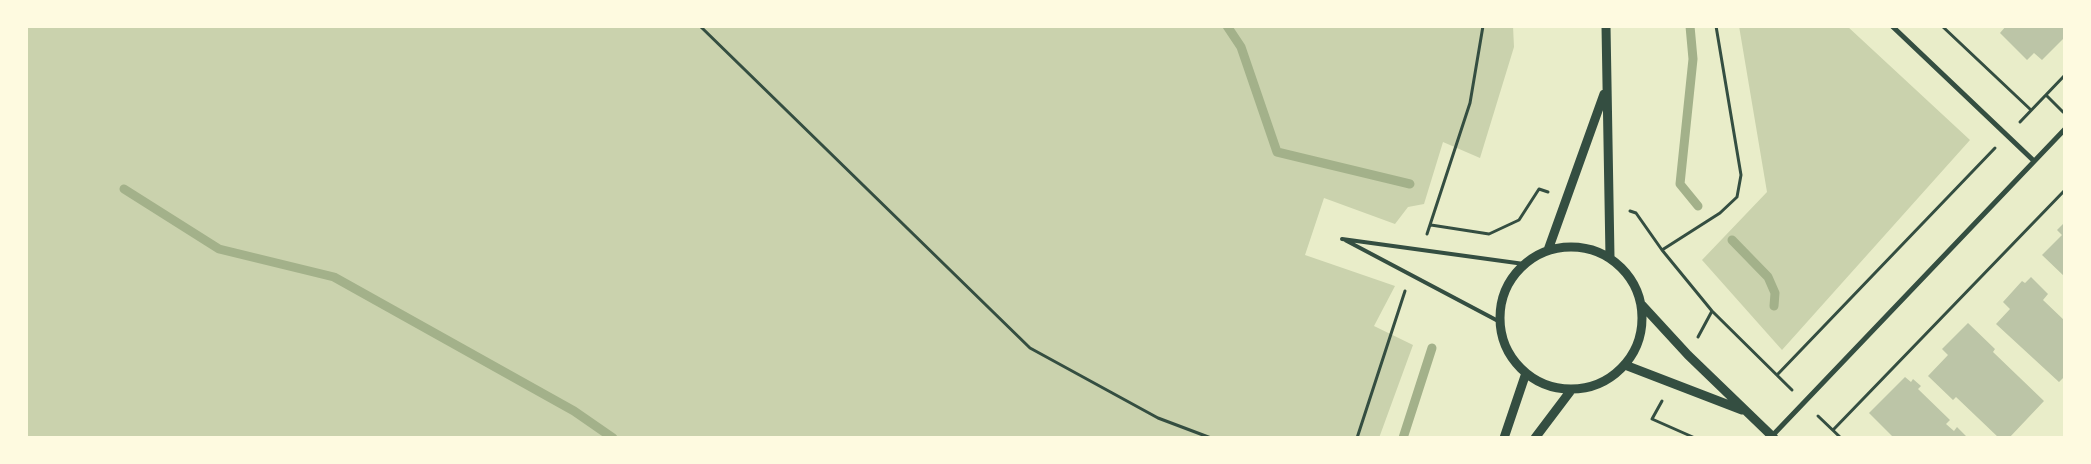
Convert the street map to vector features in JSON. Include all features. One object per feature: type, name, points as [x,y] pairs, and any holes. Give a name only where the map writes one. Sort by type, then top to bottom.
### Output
[{"type":"street","points":[[1606,26],[1610,258]]},
{"type":"street","points":[[1892,26],[2034,161]]},
{"type":"street","points":[[1548,250],[1606,89]]},
{"type":"street","points":[[1642,305],[1642,326],[1637,347],[1625,365],[1610,378],[1592,386],[1572,390],[1548,385],[1526,373],[1512,359],[1504,341],[1500,322],[1502,300],[1510,280],[1524,264],[1548,250],[1569,246],[1590,249],[1610,258],[1630,278],[1642,305],[1688,354],[1773,437],[2065,129]]},
{"type":"street","points":[[1625,365],[1747,412]]},
{"type":"street","points":[[1504,438],[1526,373]]},
{"type":"street","points":[[1535,438],[1572,390]]},
{"type":"lane","points":[[1500,322],[1342,239],[1524,264]]},
{"type":"path","points":[[700,26],[1030,348],[1158,418],[1211,438]]},
{"type":"path","points":[[1483,26],[1470,103],[1430,225],[1489,234],[1519,220],[1539,189]]},
{"type":"path","points":[[1662,250],[1720,213],[1737,196],[1742,175],[1716,26]]},
{"type":"path","points":[[1942,26],[2031,110]]},
{"type":"path","points":[[1777,375],[2065,75]]},
{"type":"path","points":[[2046,95],[2065,113]]},
{"type":"path","points":[[1833,430],[2065,190]]},
{"type":"path","points":[[1636,213],[1662,250],[1712,311],[1841,438]]},
{"type":"path","points":[[1356,438],[1401,304]]},
{"type":"path","points":[[1652,420],[1695,438]]},
{"type":"green space","points":[[26,26],[1513,26],[1514,47],[1480,158],[1443,142],[1424,204],[1408,207],[1395,224],[1324,198],[1305,255],[1395,286],[1374,326],[1413,345],[1379,438],[26,438]]},
{"type":"green space","points":[[1739,26],[1847,26],[1970,140],[1782,350],[1702,260],[1767,192]]},
{"type":"building","points":[[2006,26],[2065,26],[2065,37],[2042,60],[2034,53],[2027,60],[2000,33]]},
{"type":"building","points":[[2065,222],[2065,277],[2042,255],[2062,235],[2057,230]]},
{"type":"building","points":[[2031,277],[2048,294],[2043,300],[2065,321],[2065,376],[2059,382],[1996,324],[2010,309],[2003,302],[2022,281],[2025,283]]},
{"type":"building","points":[[1968,323],[1995,349],[1993,352],[2044,401],[2009,438],[1999,438],[1956,397],[1953,400],[1928,376],[1948,355],[1942,349]]},
{"type":"building","points":[[1905,377],[1911,382],[1913,379],[1921,386],[1918,389],[1950,420],[1946,424],[1954,431],[1957,427],[1968,438],[1894,438],[1869,413]]},
{"type":"waterway","points":[[1227,26],[1241,47],[1277,152],[1410,184]]},
{"type":"waterway","points":[[1690,26],[1693,59],[1680,184],[1698,206]]},
{"type":"waterway","points":[[124,189],[219,249],[334,277],[574,411],[613,438]]},
{"type":"waterway","points":[[1732,240],[1768,277],[1775,293],[1774,306]]},
{"type":"waterway","points":[[1403,438],[1432,348]]}]
